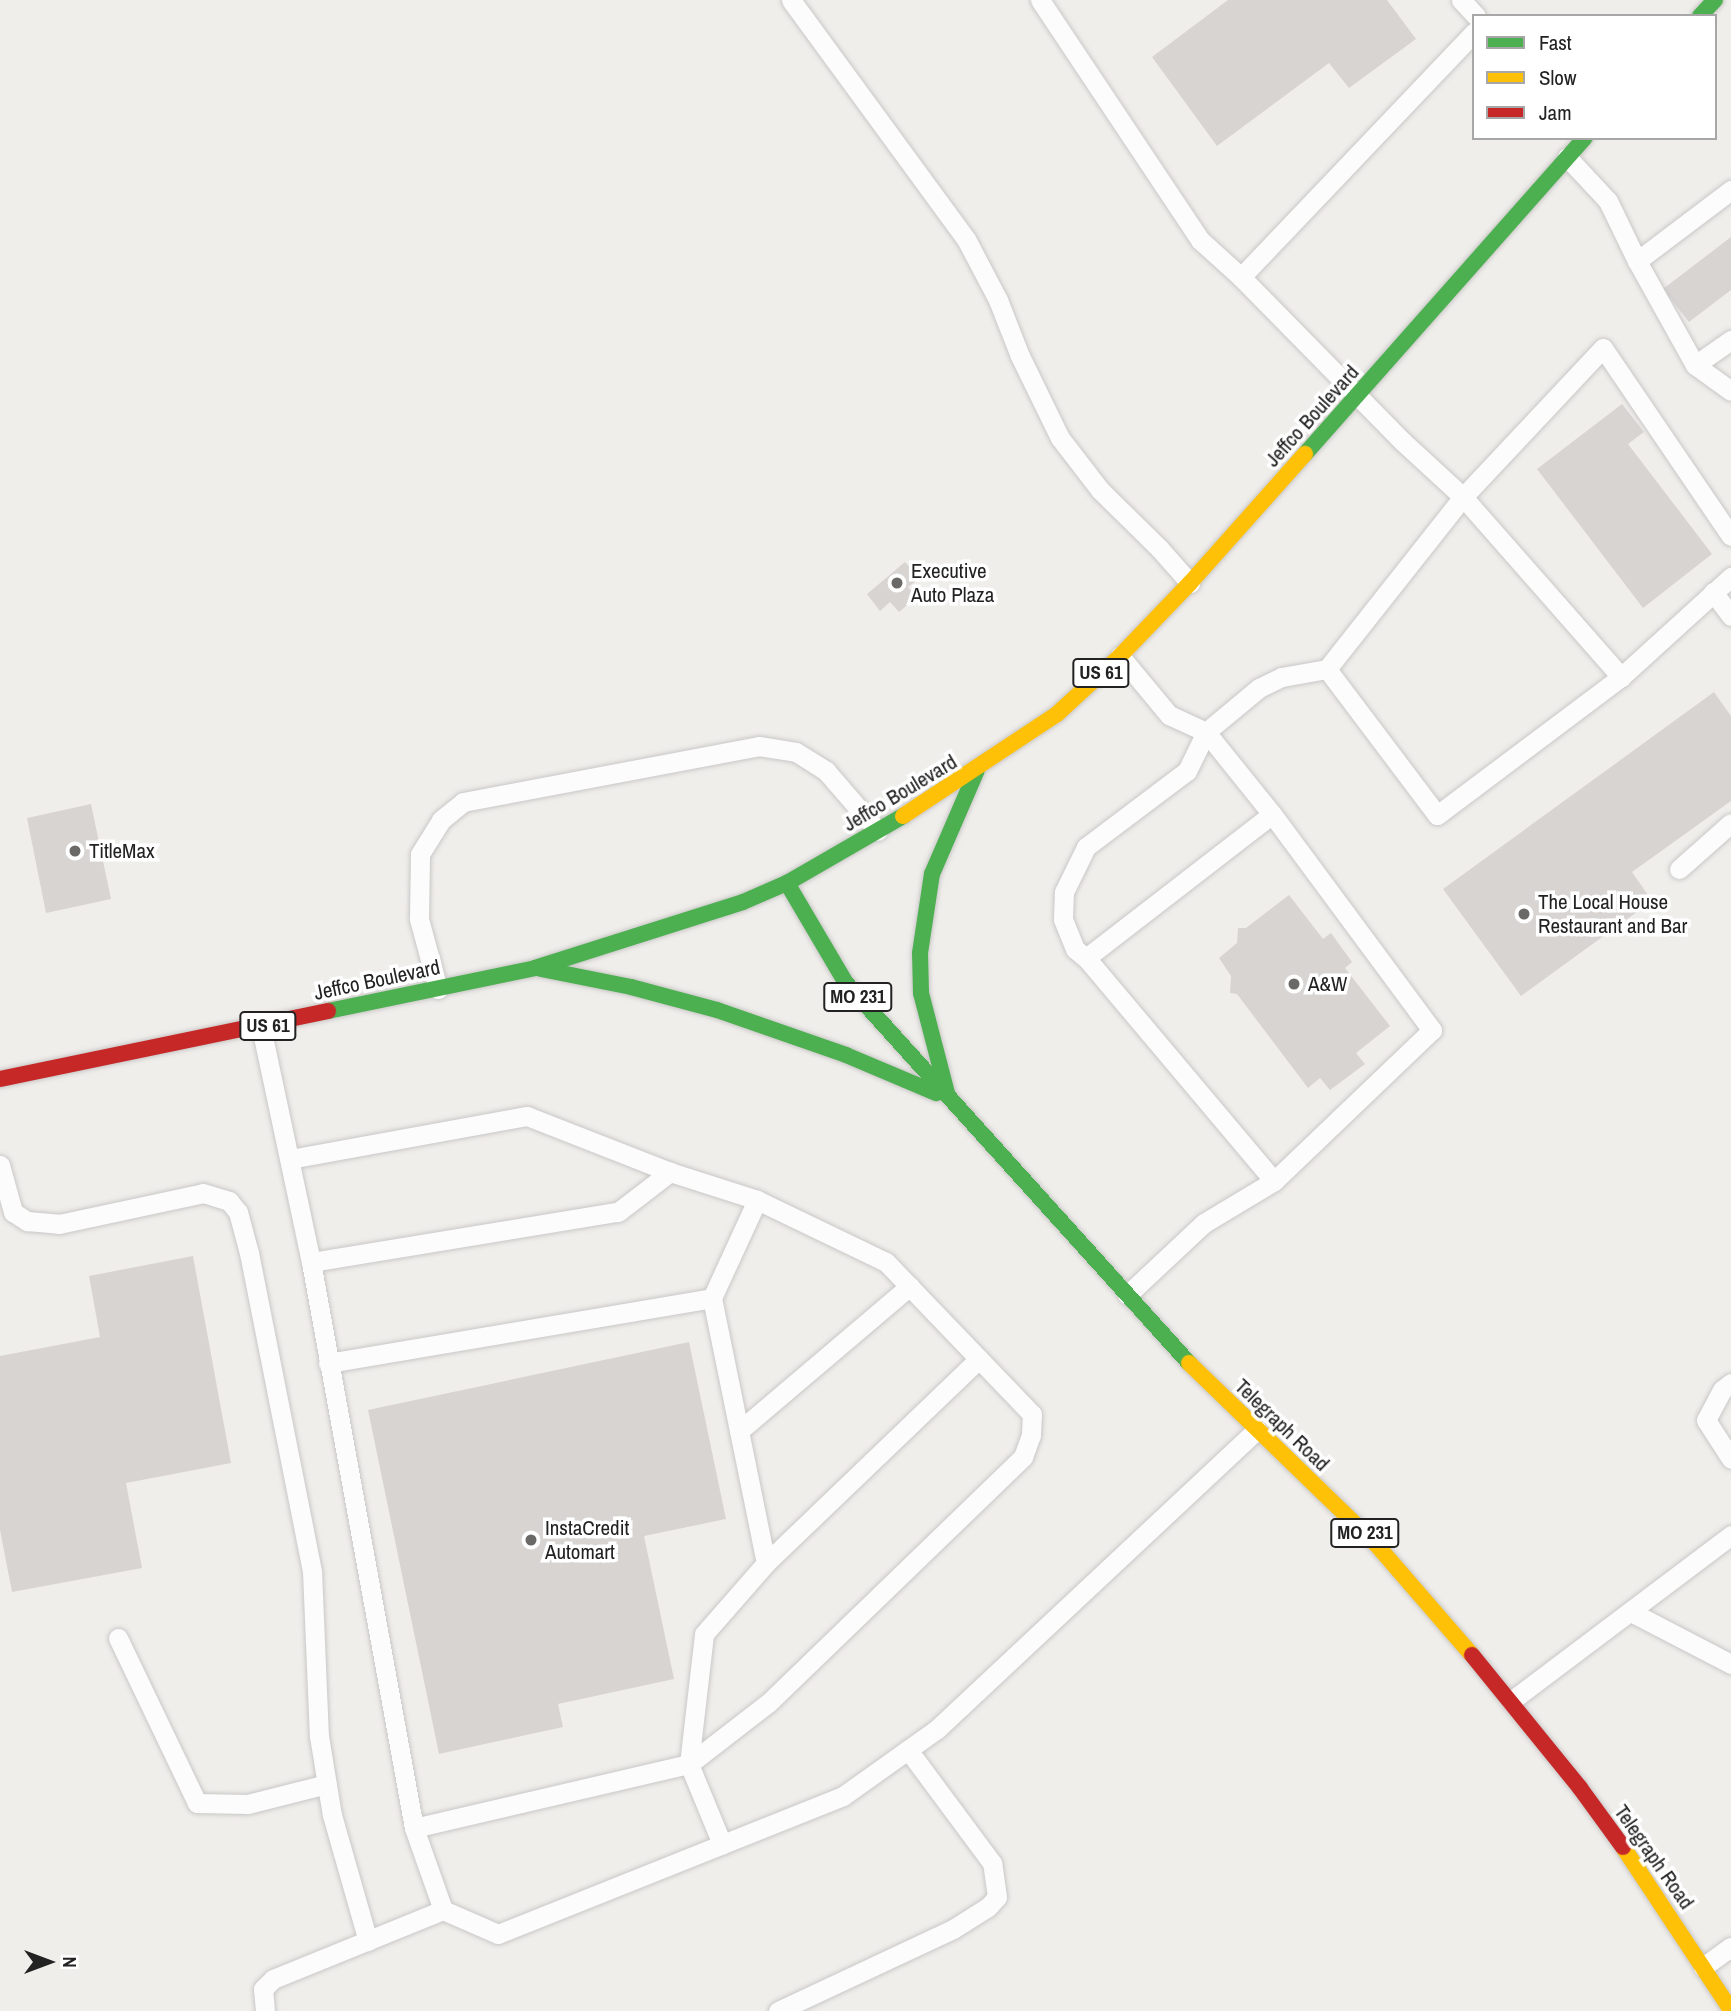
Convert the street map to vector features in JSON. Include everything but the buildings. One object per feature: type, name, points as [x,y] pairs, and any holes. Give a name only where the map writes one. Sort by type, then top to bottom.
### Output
[{"type":"main road","points":[[1702,14],[1716,0]]},
{"type":"main road","name":"Jeffco Boulevard","points":[[0,1079],[261,1027],[535,968],[670,926],[788,883],[878,831],[977,770],[1057,714],[1119,656],[1190,583],[1583,140]]},
{"type":"main road","points":[[948,1098],[920,993],[920,953],[932,874],[977,770]]},
{"type":"main road","name":"Telegraph Road","points":[[788,883],[846,983],[1196,1371],[1375,1543],[1511,1701],[1580,1788],[1731,2010]]},
{"type":"main road","points":[[535,968],[631,987],[717,1010],[846,1055],[948,1098]]},
{"type":"lane","points":[[791,0],[966,239],[998,300],[1020,356],[1060,438],[1100,490],[1190,583]]},
{"type":"lane","points":[[1040,0],[1200,240],[1241,277],[1358,396],[1463,497],[1620,677]]},
{"type":"lane","points":[[1461,0],[1474,14]]},
{"type":"lane","points":[[1241,277],[1472,34]]},
{"type":"lane","points":[[1567,157],[1608,201],[1637,261],[1695,365],[1731,391]]},
{"type":"lane","points":[[1637,261],[1731,190]]},
{"type":"lane","points":[[1695,365],[1731,341]]},
{"type":"lane","points":[[1274,1181],[1086,958],[1075,949],[1063,919],[1064,892],[1086,847],[1187,771],[1206,732],[1259,688],[1282,677],[1327,670],[1463,497],[1603,348],[1731,536]]},
{"type":"lane","points":[[1327,670],[1437,815],[1620,677],[1731,576]]},
{"type":"lane","points":[[1713,592],[1731,616]]},
{"type":"lane","points":[[1119,656],[1169,715],[1206,732],[1272,814],[1432,1031],[1274,1181],[1204,1223],[1127,1295]]},
{"type":"lane","points":[[438,989],[419,919],[420,854],[441,820],[463,802],[759,746],[796,752],[827,771],[878,831]]},
{"type":"lane","points":[[1086,958],[1272,814]]},
{"type":"lane","points":[[1679,869],[1731,823]]},
{"type":"lane","points":[[261,1027],[311,1262],[414,1828],[443,1910]]},
{"type":"lane","points":[[290,1159],[527,1116],[670,1172],[757,1200],[886,1262],[1032,1414],[1031,1435],[1023,1457],[768,1703],[689,1764],[414,1828]]},
{"type":"lane","points":[[0,1164],[12,1212],[27,1221],[59,1224],[203,1193],[229,1201],[238,1212],[249,1253],[312,1571],[319,1736],[332,1815],[368,1941]]},
{"type":"lane","points":[[311,1262],[618,1212],[670,1172]]},
{"type":"lane","points":[[757,1200],[712,1298],[766,1563]]},
{"type":"lane","points":[[739,1431],[910,1286]]},
{"type":"lane","points":[[328,1363],[712,1298]]},
{"type":"lane","points":[[722,1844],[689,1764],[704,1634],[766,1563],[979,1359]]},
{"type":"lane","points":[[1731,1383],[1722,1390],[1706,1420],[1731,1459]]},
{"type":"lane","points":[[265,2011],[263,1989],[273,1979],[443,1910],[498,1934],[843,1796],[937,1729],[1257,1430]]},
{"type":"lane","points":[[1511,1701],[1731,1535]]},
{"type":"lane","points":[[1631,1612],[1731,1664]]},
{"type":"lane","points":[[118,1638],[197,1803],[248,1804],[327,1784]]},
{"type":"lane","points":[[778,2011],[953,1929],[988,1907],[997,1896],[992,1863],[908,1749]]},
{"type":"lane","points":[[1703,1967],[1731,1947]]},
{"type":"traffic: fast","points":[[1702,14],[1715,0]]},
{"type":"traffic: fast","points":[[1305,454],[1583,140]]},
{"type":"traffic: fast","points":[[947,1093],[921,993],[920,953],[932,874],[977,770]]},
{"type":"traffic: fast","points":[[328,1011],[535,968],[743,902],[787,883],[903,816]]},
{"type":"traffic: fast","points":[[787,883],[846,983],[1189,1363]]},
{"type":"traffic: fast","points":[[541,969],[631,987],[717,1010],[846,1055],[936,1093]]},
{"type":"traffic: slow","points":[[903,816],[1057,714],[1120,656],[1190,583],[1305,454]]},
{"type":"traffic: slow","points":[[1189,1363],[1375,1543],[1472,1655]]},
{"type":"traffic: slow","points":[[1623,1847],[1731,2010]]},
{"type":"traffic: jam","points":[[0,1079],[328,1011]]},
{"type":"traffic: jam","points":[[1472,1655],[1580,1788],[1623,1847]]},
{"type":"place","name":"Executive Auto Plaza","points":[[897,583]]},
{"type":"place","name":"TitleMax","points":[[75,851]]},
{"type":"place","name":"The Local House Restaurant and Bar","points":[[1524,914]]},
{"type":"place","name":"A&W","points":[[1294,984]]},
{"type":"place","name":"InstaCredit Automart","points":[[531,1540]]}]
